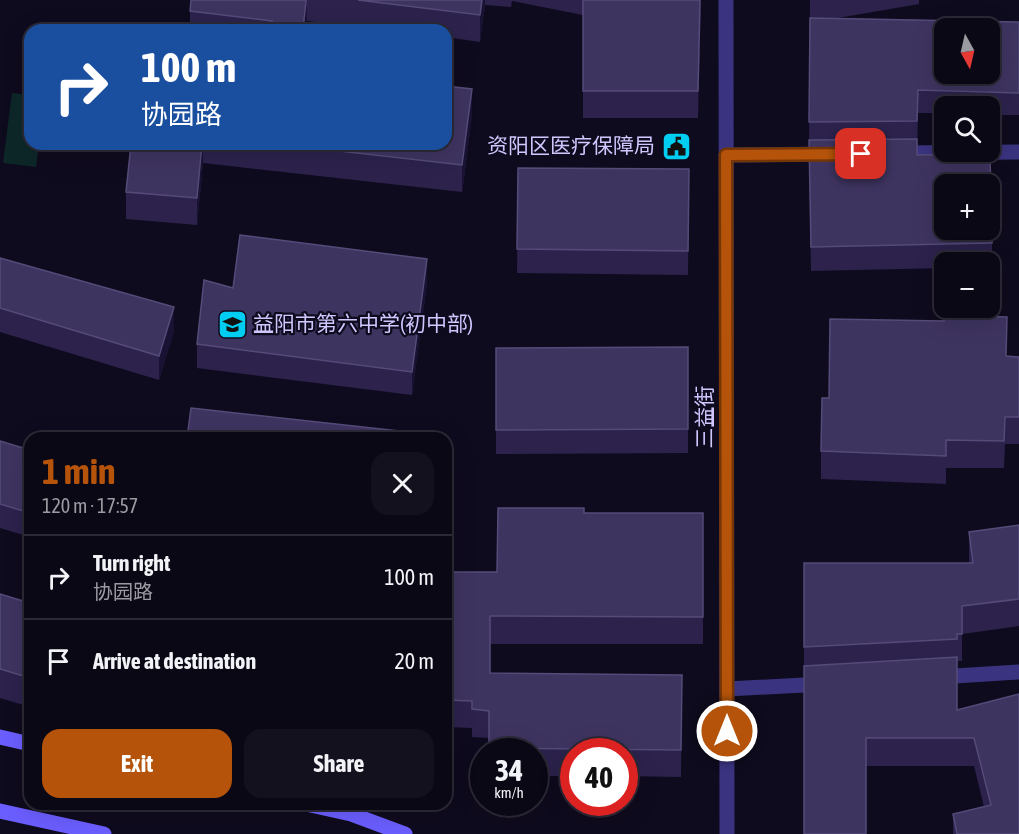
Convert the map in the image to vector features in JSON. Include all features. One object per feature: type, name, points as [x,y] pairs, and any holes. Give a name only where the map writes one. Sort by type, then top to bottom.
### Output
[{"type":"main road","points":[[0,737],[24,743]]},
{"type":"main road","points":[[333,810],[351,814],[405,834]]},
{"type":"main road","points":[[0,811],[104,834]]},
{"type":"street","name":"三益街","points":[[726,0],[727,834]]},
{"type":"street","points":[[878,154],[1019,152]]},
{"type":"street","points":[[726,155],[843,154]]},
{"type":"street","points":[[926,678],[1019,672]]},
{"type":"street","points":[[727,689],[832,683]]},
{"type":"green space","points":[[12,93],[24,94],[24,150],[38,150],[36,167],[3,163]]},
{"type":"building","points":[[191,0],[306,0],[304,24],[272,24],[272,21],[190,11]]},
{"type":"building","points":[[358,0],[482,0],[480,15]]},
{"type":"building","points":[[583,0],[700,0],[698,91],[583,91]]},
{"type":"building","points":[[810,18],[934,20],[934,84],[1000,84],[1000,22],[1019,22],[1019,93],[918,90],[917,121],[809,122]]},
{"type":"building","points":[[452,87],[472,89],[462,165],[331,150],[452,150]]},
{"type":"building","points":[[917,139],[917,155],[934,155],[934,162],[990,162],[990,174],[934,174],[934,240],[992,240],[992,243],[811,247],[809,140]]},
{"type":"building","points":[[130,150],[201,150],[197,198],[126,192]]},
{"type":"building","points":[[518,168],[689,169],[688,251],[517,249]]},
{"type":"building","points":[[240,235],[427,259],[412,372],[197,344],[204,280],[233,288]]},
{"type":"building","points":[[0,258],[174,307],[159,356],[0,308]]},
{"type":"building","points":[[1007,317],[1006,356],[1019,357],[1019,417],[1005,417],[1004,441],[946,440],[946,456],[821,451],[822,398],[829,398],[830,319],[944,321],[944,318]]},
{"type":"building","points":[[688,347],[688,429],[496,430],[496,348]]},
{"type":"building","points":[[191,408],[408,432],[188,432]]},
{"type":"building","points":[[0,441],[24,448],[24,511],[0,504]]},
{"type":"building","points":[[498,508],[584,508],[584,513],[703,513],[703,617],[490,616],[490,673],[682,675],[681,750],[638,750],[638,738],[560,738],[560,749],[548,749],[548,738],[489,738],[489,711],[472,709],[472,701],[452,700],[452,572],[497,572]]},
{"type":"building","points":[[1019,525],[1019,599],[962,606],[962,634],[957,634],[957,639],[804,647],[804,563],[973,563],[969,532]]},
{"type":"building","points":[[0,594],[24,601],[24,676],[0,669]]},
{"type":"building","points":[[957,657],[957,710],[1019,694],[1019,834],[957,834],[953,814],[991,805],[974,738],[866,738],[866,834],[804,834],[804,666]]},
{"type":"place","name":"资阳区医疗保障局","points":[[676,146]]},
{"type":"place","name":"益阳市第六中学(初中部)","points":[[232,324]]},
{"type":"route","points":[[727,731],[726,155],[861,154]]}]
